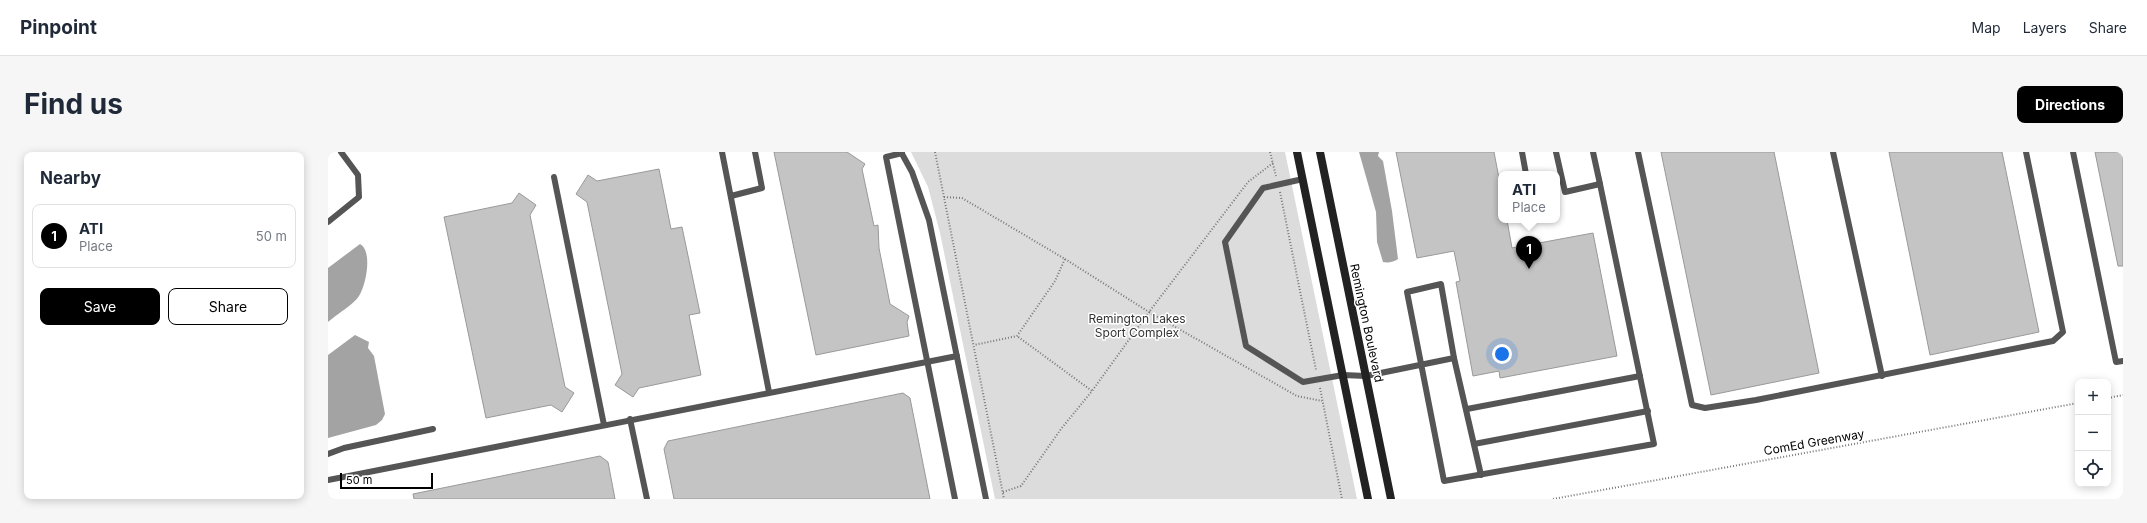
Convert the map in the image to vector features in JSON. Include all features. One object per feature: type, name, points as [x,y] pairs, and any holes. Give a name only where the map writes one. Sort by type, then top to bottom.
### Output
[{"type":"street","points":[[1297,152],[1368,499]]},
{"type":"street","name":"Remington Boulevard","points":[[1320,152],[1391,499]]},
{"type":"lane","points":[[328,222],[359,197],[358,175],[341,152]]},
{"type":"lane","points":[[722,152],[769,392]]},
{"type":"lane","points":[[731,196],[762,188],[754,152]]},
{"type":"lane","points":[[1522,152],[1525,171]]},
{"type":"lane","points":[[1556,152],[1565,192]]},
{"type":"lane","points":[[1481,475],[1454,358],[1441,284],[1407,292],[1444,481],[1481,475],[1654,444],[1593,152]]},
{"type":"lane","points":[[1638,152],[1692,405],[1705,408],[1882,376],[2053,341],[2063,332],[2026,152]]},
{"type":"lane","points":[[1833,152],[1882,376]]},
{"type":"lane","points":[[2074,152],[2116,362],[2123,361]]},
{"type":"lane","points":[[955,499],[926,362],[886,157],[901,153],[912,172],[929,220],[986,499]]},
{"type":"lane","points":[[554,177],[604,425]]},
{"type":"lane","points":[[1303,179],[1263,188],[1225,242],[1246,346],[1303,382],[1343,375],[1366,376],[1454,358]]},
{"type":"lane","points":[[1560,193],[1600,184]]},
{"type":"lane","points":[[328,480],[957,356]]},
{"type":"lane","points":[[1467,409],[1640,376]]},
{"type":"lane","points":[[1474,444],[1648,411]]},
{"type":"lane","points":[[630,420],[647,499]]},
{"type":"lane","points":[[328,454],[344,448],[433,429]]},
{"type":"path","points":[[935,152],[1004,499]]},
{"type":"path","points":[[1270,152],[1342,499]]},
{"type":"path","points":[[1003,492],[1021,486],[1061,429],[1248,182],[1273,163]]},
{"type":"path","points":[[944,197],[962,198],[1065,259],[1149,312],[1297,396],[1322,401]]},
{"type":"path","points":[[974,345],[1017,336],[1055,281],[1065,259]]},
{"type":"path","points":[[1017,336],[1092,390]]},
{"type":"path","points":[[2111,397],[2123,395]]},
{"type":"path","name":"ComEd Greenway","points":[[1553,499],[2075,405]]},
{"type":"green space","name":"Remington Lakes Sport Complex","points":[[911,152],[1285,152],[1357,499],[995,499],[940,233],[928,187]]},
{"type":"shaded area","points":[[1359,152],[1379,152],[1378,156],[1383,161],[1392,211],[1398,259],[1393,262],[1383,262],[1377,242],[1376,212]]},
{"type":"shaded area","points":[[360,244],[364,248],[367,261],[366,277],[362,291],[353,302],[328,322],[328,268]]},
{"type":"shaded area","points":[[355,335],[369,342],[368,348],[374,356],[385,414],[382,420],[376,425],[328,438],[328,355]]},
{"type":"building","points":[[774,152],[847,152],[865,164],[862,169],[874,226],[878,225],[879,248],[890,304],[909,316],[907,322],[909,336],[816,355]]},
{"type":"building","points":[[1396,152],[1494,152],[1498,173],[1498,223],[1508,223],[1512,248],[1593,233],[1617,356],[1500,378],[1499,371],[1473,376],[1456,282],[1460,281],[1454,251],[1417,258]]},
{"type":"building","points":[[1661,152],[1774,152],[1819,373],[1711,395]]},
{"type":"building","points":[[1889,152],[2002,152],[2039,332],[1930,355]]},
{"type":"building","points":[[2095,152],[2123,152],[2123,266],[2118,266]]},
{"type":"building","points":[[659,169],[671,229],[682,227],[700,313],[689,315],[701,375],[639,388],[633,397],[615,385],[622,374],[587,202],[576,194],[588,175],[597,181]]},
{"type":"building","points":[[519,193],[536,205],[530,215],[565,387],[574,393],[562,412],[551,405],[486,418],[444,217],[512,203]]},
{"type":"building","points":[[903,393],[910,398],[930,499],[674,499],[664,449],[668,441]]},
{"type":"building","points":[[600,456],[608,462],[615,499],[414,499],[413,494]]},
{"type":"place","name":"ATI","points":[[1529,269]]}]
